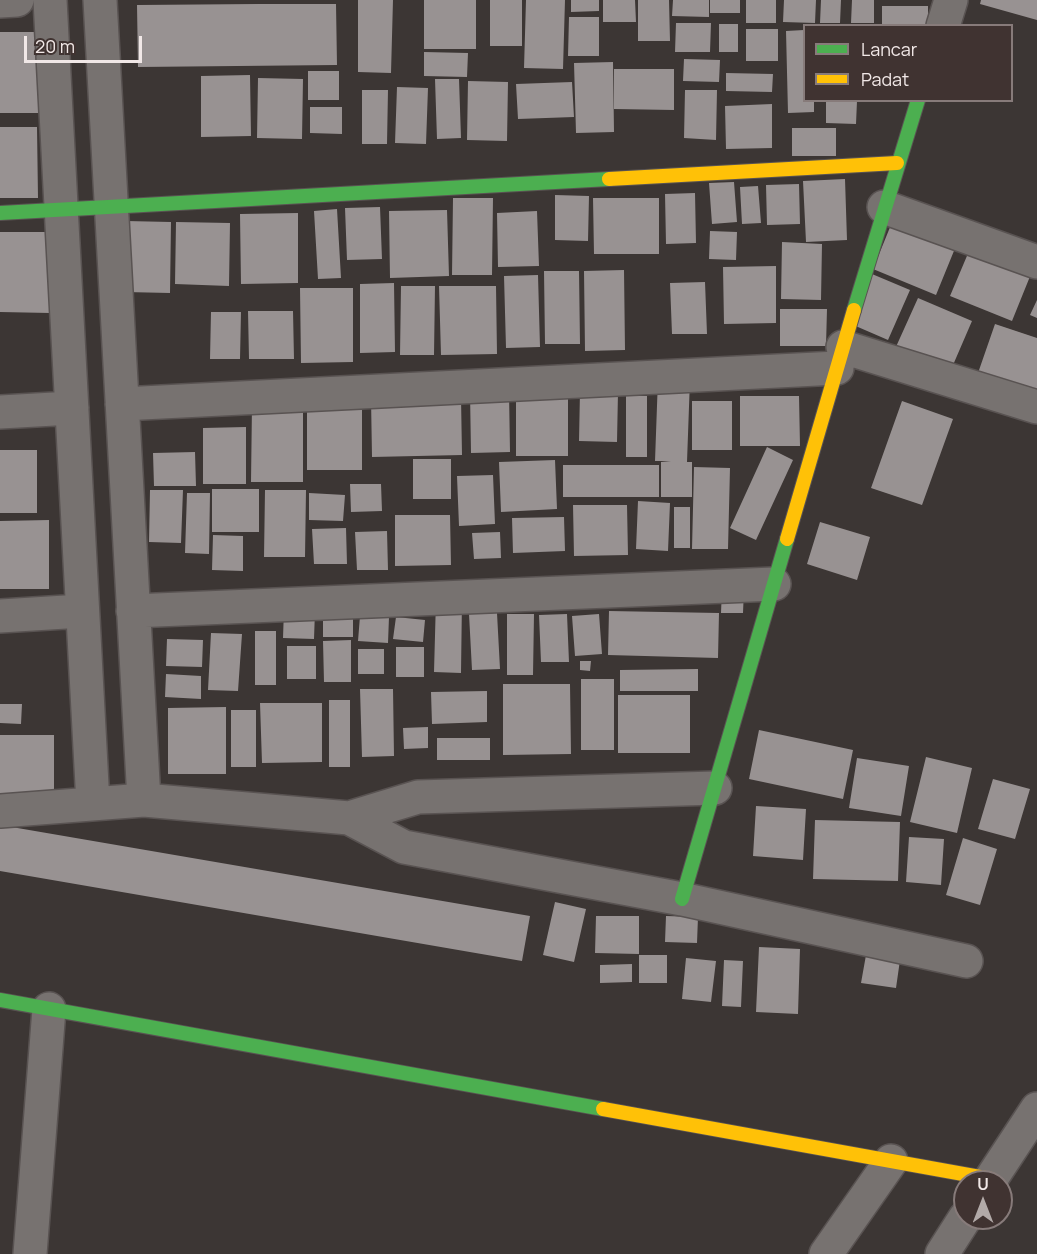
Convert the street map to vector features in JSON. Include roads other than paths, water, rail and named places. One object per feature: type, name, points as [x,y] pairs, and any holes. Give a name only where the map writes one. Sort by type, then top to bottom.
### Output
[{"type":"street","points":[[0,1],[17,0]]},
{"type":"street","points":[[50,0],[93,804]]},
{"type":"street","points":[[100,0],[144,800]]},
{"type":"street","points":[[944,24],[951,0]]},
{"type":"street","points":[[682,899],[884,207],[917,102]]},
{"type":"street","points":[[0,213],[897,163]]},
{"type":"street","points":[[884,207],[1037,262]]},
{"type":"street","points":[[122,404],[840,357],[1037,407]]},
{"type":"street","points":[[0,412],[72,408]]},
{"type":"street","points":[[134,611],[774,584]]},
{"type":"street","points":[[0,616],[82,611]]},
{"type":"street","points":[[0,811],[144,800],[349,818],[418,797],[714,788]]},
{"type":"street","points":[[349,818],[404,847],[682,899],[966,961]]},
{"type":"street","points":[[0,1000],[953,1173]]},
{"type":"street","points":[[30,1254],[49,1009]]},
{"type":"street","points":[[997,1170],[1037,1108]]},
{"type":"street","points":[[826,1254],[891,1161]]},
{"type":"street","points":[[942,1254],[957,1230]]}]
